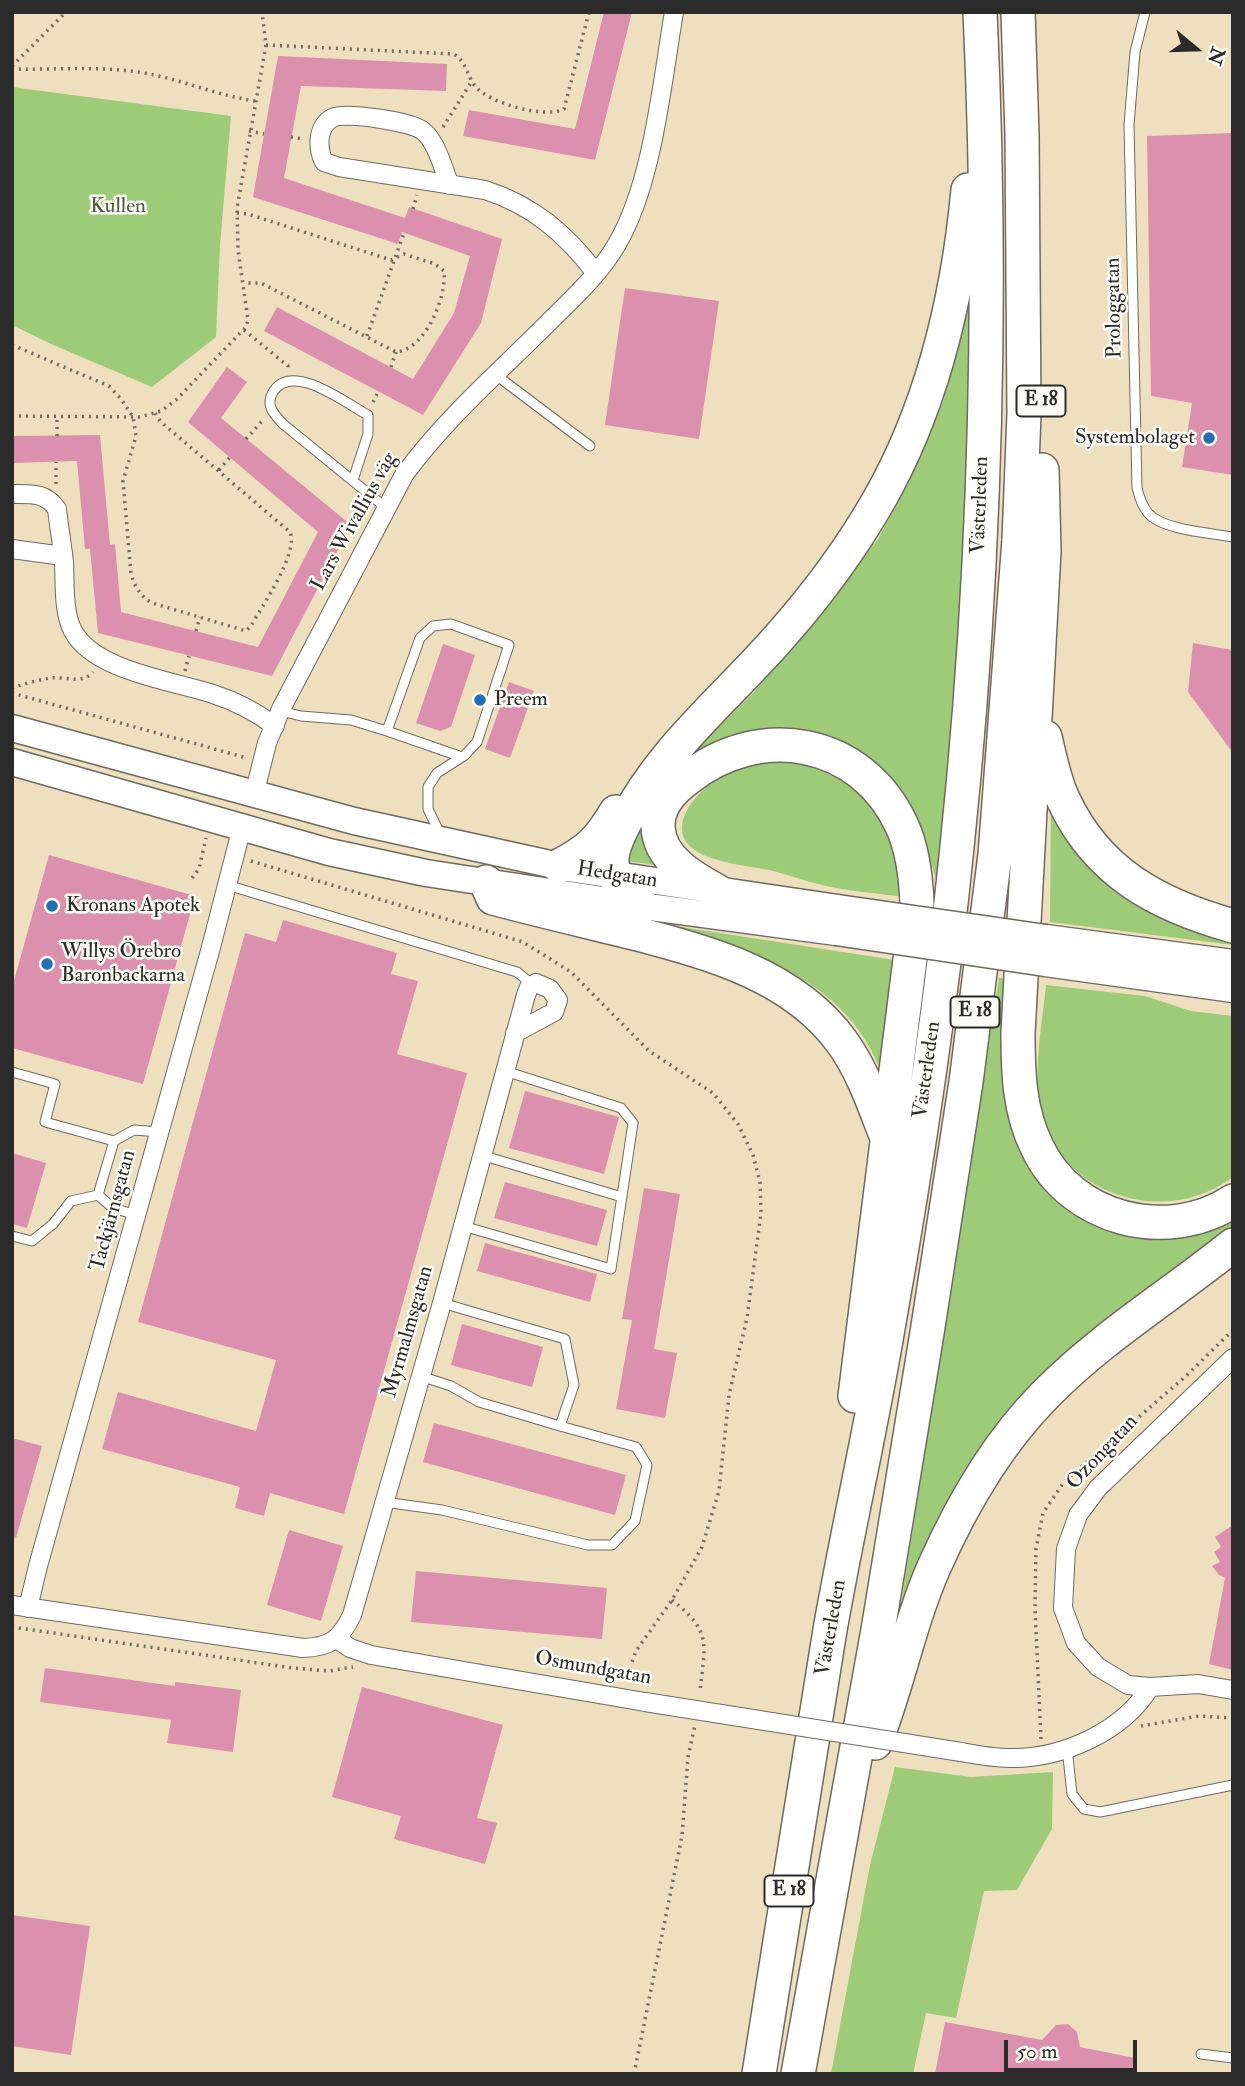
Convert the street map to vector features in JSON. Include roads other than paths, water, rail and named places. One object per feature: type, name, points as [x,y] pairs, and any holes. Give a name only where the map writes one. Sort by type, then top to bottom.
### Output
[{"type":"highway","name":"Västerleden","points":[[759,2074],[830,1631],[904,1236],[957,851],[976,629],[987,343],[980,12]]},
{"type":"highway","name":"Västerleden","points":[[798,2074],[855,1763],[929,1320],[966,1082],[995,855],[1019,540],[1024,414],[1023,134],[1018,12]]},
{"type":"highway","points":[[642,906],[629,898],[611,860],[633,806],[661,766],[806,606],[857,536],[885,489],[912,432],[938,359],[965,224],[971,161],[985,151]]},
{"type":"highway","name":"E 18","points":[[1022,254],[1039,297],[1044,551],[1018,1033],[1020,1091],[1029,1129],[1046,1164],[1069,1189],[1101,1210],[1136,1222],[1169,1223],[1208,1214],[1233,1201]]},
{"type":"highway","name":"E 18","points":[[1037,707],[1062,797],[1084,836],[1097,852],[1131,882],[1151,895],[1197,916],[1233,926]]},
{"type":"highway","name":"E 18","points":[[717,891],[687,875],[662,844],[658,827],[661,808],[674,788],[700,768],[726,754],[751,747],[780,744],[805,747],[835,757],[863,773],[883,795],[902,824],[912,852],[917,904],[842,1488],[828,1615],[830,1631]]},
{"type":"highway","points":[[563,867],[603,834],[620,807],[633,806]]},
{"type":"highway","name":"E 18","points":[[486,882],[493,898],[666,941],[720,958],[748,969],[794,995],[827,1024],[853,1059],[864,1079],[888,1140]]},
{"type":"highway","points":[[855,1763],[871,1754],[916,1613],[956,1519],[1007,1439],[1045,1395],[1085,1358],[1233,1245]]},
{"type":"main road","name":"Hedgatan","points":[[12,728],[354,821],[563,867],[717,891],[837,920]]},
{"type":"main road","name":"Hedgatan","points":[[12,762],[329,852],[398,867],[642,906],[837,920],[1046,950],[1233,989]]},
{"type":"main road","points":[[242,827],[254,795]]},
{"type":"main road","name":"Hedgatan","points":[[1046,950],[1233,963]]},
{"type":"street","name":"Lars Wivallius väg","points":[[254,795],[278,719],[385,507],[404,475],[421,452],[573,298],[616,246],[641,186],[655,125],[674,12]]},
{"type":"street","points":[[450,185],[425,132],[412,124],[343,115],[332,118],[323,128],[319,139],[319,153],[324,162],[339,167],[450,185],[485,190],[508,198],[560,232],[595,272]]},
{"type":"street","points":[[12,494],[39,494],[50,499],[57,509],[68,614],[74,633],[103,659],[128,670],[214,694],[261,716],[278,719]]},
{"type":"street","points":[[12,549],[63,556]]},
{"type":"street","name":"Tackjärnsgatan","points":[[20,1606],[38,1566],[242,827]]},
{"type":"street","points":[[516,1034],[554,1012],[558,1000],[550,989],[537,982],[533,985]]},
{"type":"street","name":"Myrmalmsgatan","points":[[337,1639],[352,1615],[442,1303],[461,1225],[526,995],[529,987],[533,985]]},
{"type":"street","name":"Ozongatan","points":[[1233,1358],[1098,1488],[1078,1515],[1066,1549],[1063,1608],[1076,1643],[1098,1667],[1128,1685],[1150,1687],[1198,1684],[1233,1690]]},
{"type":"street","points":[[20,1606],[303,1648],[321,1647],[337,1639]]},
{"type":"street","name":"Osmundgatan","points":[[337,1639],[350,1648],[371,1655],[645,1702],[1011,1758],[1035,1756],[1067,1748],[1100,1733],[1120,1720],[1143,1699],[1150,1687]]},
{"type":"lane","name":"Prologgatan","points":[[1145,12],[1135,52],[1129,125],[1137,488],[1147,513],[1156,520],[1167,525],[1233,537]]},
{"type":"lane","points":[[496,375],[590,446]]},
{"type":"lane","points":[[353,480],[368,434],[368,415],[304,381],[290,379],[277,385],[269,398],[271,411],[385,507]]},
{"type":"lane","points":[[387,731],[420,638],[433,626],[451,624],[509,645],[477,742],[437,773],[428,788],[428,809],[443,841]]},
{"type":"lane","points":[[278,719],[301,716],[351,720],[461,757]]},
{"type":"lane","points":[[227,885],[517,972],[533,985]]},
{"type":"lane","points":[[461,1225],[611,1269],[633,1124],[621,1108],[505,1071]]},
{"type":"lane","points":[[12,1072],[55,1084],[44,1122],[114,1142]]},
{"type":"lane","points":[[98,1195],[114,1142],[134,1130],[159,1132]]},
{"type":"lane","points":[[481,1155],[622,1196]]},
{"type":"lane","points":[[98,1195],[113,1208],[136,1215]]},
{"type":"lane","points":[[12,1236],[32,1241],[53,1224],[71,1201],[98,1195]]},
{"type":"lane","points":[[442,1303],[565,1339],[574,1385],[560,1426]]},
{"type":"lane","points":[[384,1502],[442,1510],[588,1545],[612,1545],[635,1521],[647,1465],[636,1447],[479,1402],[451,1386],[420,1376]]},
{"type":"lane","points":[[1067,1748],[1072,1794],[1084,1808],[1100,1812],[1233,1785]]},
{"type":"lane","points":[[1201,2054],[1233,2059]]},
{"type":"place","name":"Systembolaget","points":[[1209,438]]},
{"type":"place","name":"Preem","points":[[480,700]]},
{"type":"place","name":"Kronans Apotek","points":[[52,906]]},
{"type":"place","name":"Willys Örebro Baronbackarna","points":[[47,964]]},
{"type":"park label","name":"Kullen","points":[[118,207]]}]
